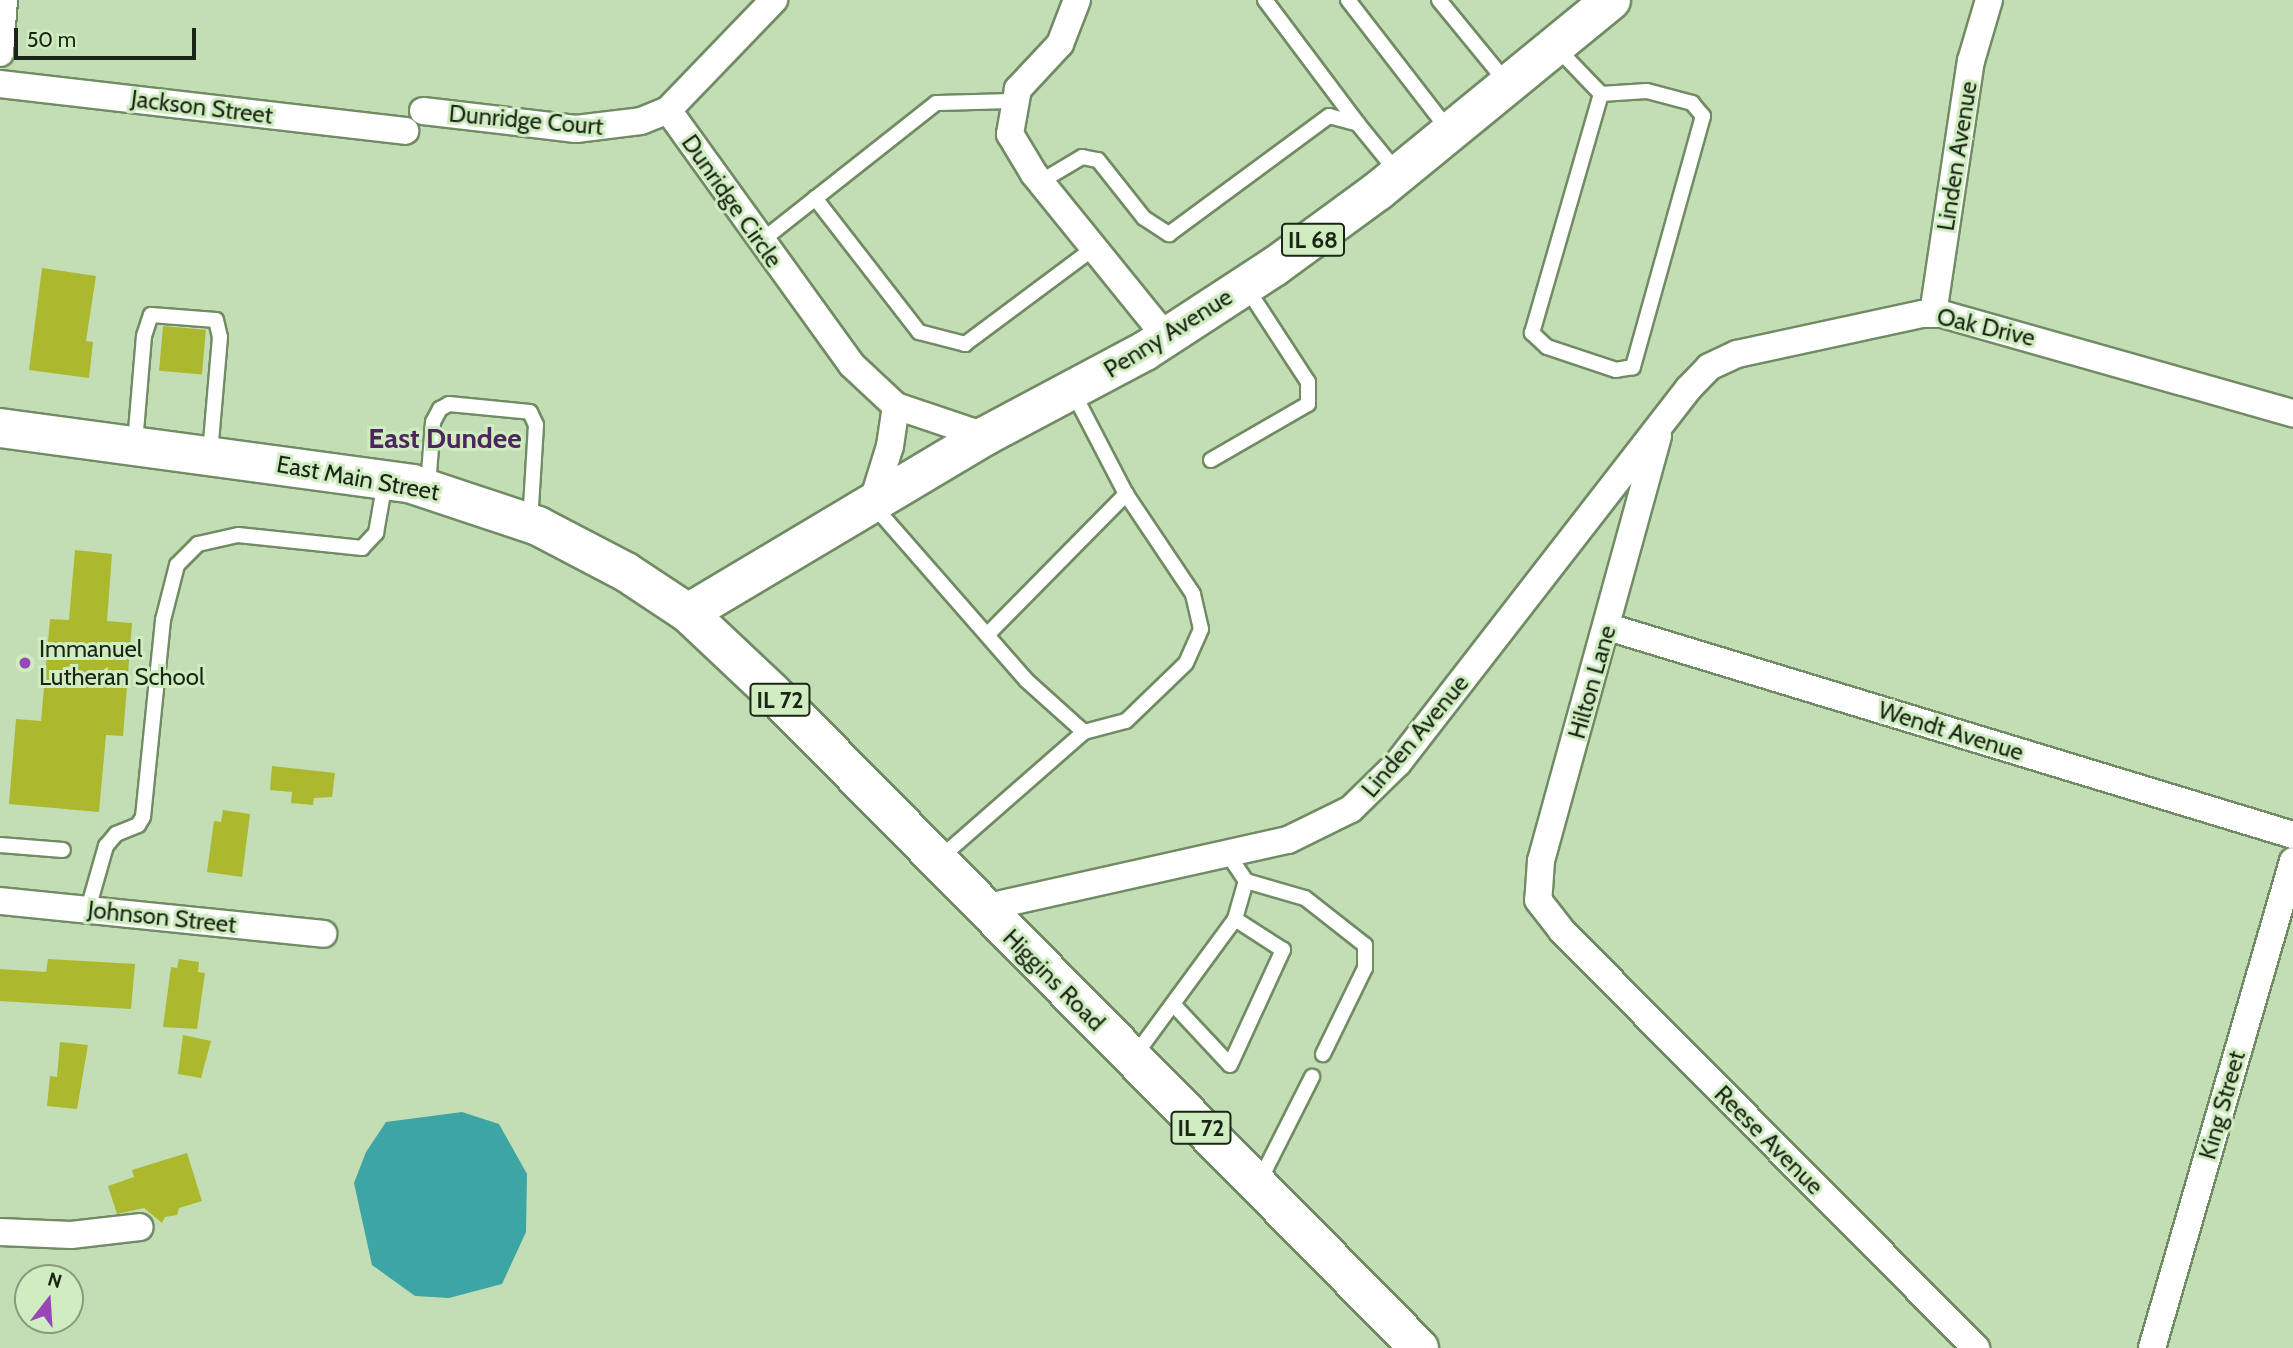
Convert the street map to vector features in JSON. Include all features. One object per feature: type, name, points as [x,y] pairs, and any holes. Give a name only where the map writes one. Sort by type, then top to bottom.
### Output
[{"type":"main road","name":"Penny Avenue","points":[[688,613],[985,436],[1166,337],[1245,286],[1399,174],[1611,0]]},
{"type":"main road","name":"East Main Street","points":[[0,428],[135,443],[385,479],[428,488],[530,523],[595,553],[688,613]]},
{"type":"main road","name":"Higgins Road","points":[[688,613],[1419,1348]]},
{"type":"street","points":[[0,53],[4,0]]},
{"type":"street","name":"Dunridge Circle","points":[[774,0],[668,110],[760,242],[852,365],[896,406],[985,436]]},
{"type":"street","points":[[1077,0],[1060,44],[1024,78],[1014,101],[1010,134],[1040,182],[1166,337]]},
{"type":"street","name":"Linden Avenue","points":[[1933,314],[1971,61],[1989,0]]},
{"type":"street","name":"Jackson Street","points":[[0,84],[405,131]]},
{"type":"street","name":"Dunridge Court","points":[[422,111],[590,129],[629,124],[668,110]]},
{"type":"street","name":"Oak Drive","points":[[1661,425],[1702,373],[1737,354],[1933,314],[1968,319],[2293,413]]},
{"type":"street","points":[[872,504],[890,446],[896,406]]},
{"type":"street","name":"Linden Avenue","points":[[983,908],[1228,854],[1313,831],[1370,793],[1661,425]]},
{"type":"street","name":"Hilton Lane","points":[[1562,931],[1539,904],[1537,880],[1661,425]]},
{"type":"street","name":"Wendt Avenue","points":[[1608,627],[2293,835]]},
{"type":"street","name":"King Street","points":[[2152,1348],[2293,861]]},
{"type":"street","name":"Johnson Street","points":[[0,901],[323,934]]},
{"type":"street","name":"Reese Avenue","points":[[1562,931],[1976,1348]]},
{"type":"street","points":[[0,1232],[71,1236],[140,1227]]},
{"type":"lane","points":[[1265,0],[1399,174]]},
{"type":"lane","points":[[1349,0],[1450,132]]},
{"type":"lane","points":[[1439,0],[1508,84]]},
{"type":"lane","points":[[1555,46],[1601,94],[1647,91],[1692,103],[1703,116],[1633,367],[1616,370],[1547,348],[1532,333],[1601,94]]},
{"type":"lane","points":[[760,242],[936,103],[1014,101]]},
{"type":"lane","points":[[1040,182],[1082,157],[1098,160],[1144,218],[1169,234],[1329,116],[1358,124]]},
{"type":"lane","points":[[815,198],[919,332],[965,344],[1094,248]]},
{"type":"lane","points":[[1211,460],[1308,404],[1308,382],[1245,286]]},
{"type":"lane","points":[[135,443],[144,336],[151,316],[216,320],[220,337],[210,454]]},
{"type":"lane","points":[[937,861],[1084,732],[1126,721],[1186,663],[1201,629],[1193,594],[1126,494],[1073,390]]},
{"type":"lane","points":[[428,488],[433,422],[440,409],[449,404],[530,412],[536,425],[530,523]]},
{"type":"lane","points":[[88,909],[106,846],[116,834],[138,825],[143,817],[163,620],[177,565],[198,544],[238,535],[349,550],[365,547],[376,533],[385,479]]},
{"type":"lane","points":[[988,634],[1126,494]]},
{"type":"lane","points":[[872,504],[1026,680],[1084,732]]},
{"type":"lane","points":[[0,845],[63,850]]},
{"type":"lane","points":[[1228,854],[1246,881],[1305,898],[1365,945],[1365,968],[1323,1054]]},
{"type":"lane","points":[[1133,1059],[1235,919],[1246,881]]},
{"type":"lane","points":[[1172,1004],[1230,1065],[1283,950],[1235,919]]},
{"type":"lane","points":[[1257,1185],[1312,1076]]},
{"type":"water","points":[[462,1112],[499,1124],[527,1174],[526,1232],[502,1284],[449,1298],[415,1296],[372,1265],[354,1183],[366,1152],[386,1122]]},
{"type":"building","points":[[42,268],[96,276],[86,341],[93,342],[89,378],[29,370]]},
{"type":"building","points":[[163,326],[206,330],[202,375],[159,371]]},
{"type":"building","name":"Immanuel Lutheran School","points":[[75,550],[112,554],[107,621],[132,623],[123,736],[106,735],[99,812],[9,804],[16,719],[41,721],[50,619],[69,620]]},
{"type":"building","points":[[272,766],[335,773],[332,797],[314,798],[313,805],[291,803],[292,792],[270,790]]},
{"type":"building","points":[[223,810],[250,814],[242,877],[207,872],[214,821],[221,822]]},
{"type":"building","points":[[48,959],[135,964],[131,1009],[0,1001],[0,969],[46,972]]},
{"type":"building","points":[[179,959],[199,962],[198,972],[205,973],[197,1029],[163,1027],[171,967],[177,968]]},
{"type":"building","points":[[183,1035],[211,1041],[201,1078],[178,1074]]},
{"type":"building","points":[[60,1042],[88,1045],[77,1109],[47,1106],[50,1076],[57,1077]]},
{"type":"building","points":[[187,1153],[202,1201],[179,1208],[177,1215],[165,1217],[162,1223],[144,1208],[117,1214],[108,1186],[134,1177],[132,1170]]},
{"type":"place","name":"Immanuel Lutheran School","points":[[25,663]]},
{"type":"district","name":"East Dundee","points":[[445,438]]}]
